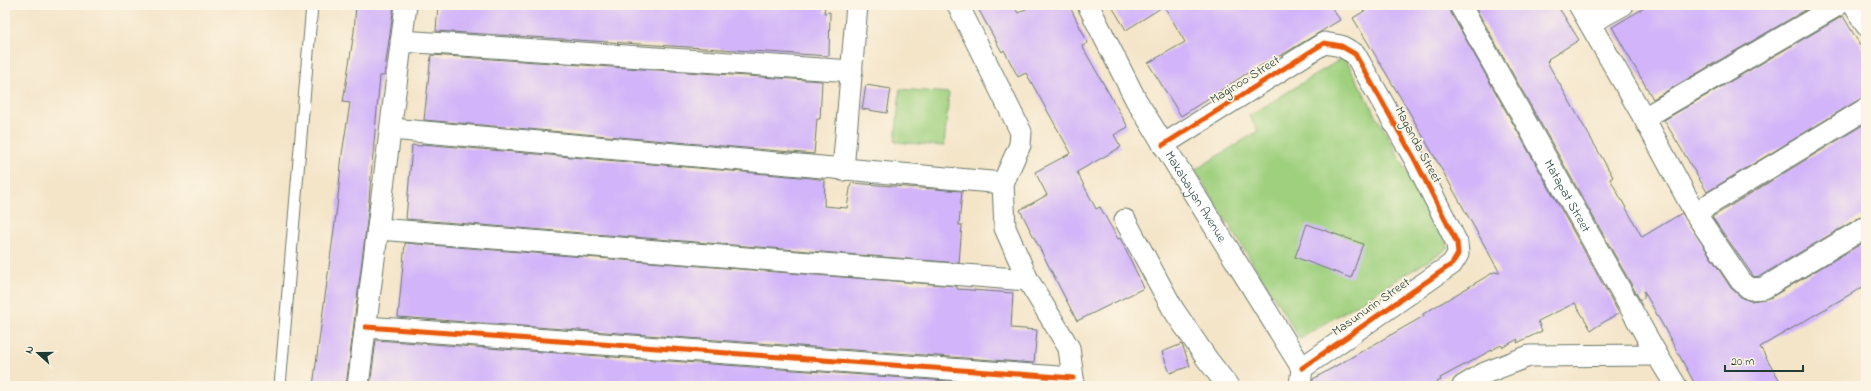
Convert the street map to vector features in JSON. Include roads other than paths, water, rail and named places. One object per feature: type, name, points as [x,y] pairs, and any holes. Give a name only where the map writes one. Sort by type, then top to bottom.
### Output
[{"type":"street","points":[[358,386],[406,5]]},
{"type":"street","points":[[843,170],[857,5]]},
{"type":"street","points":[[366,326],[1072,382],[1069,348],[1028,280],[1005,228],[1003,183],[1020,145],[1021,132],[958,5]]},
{"type":"street","name":"Makabayan Avenue","points":[[1088,5],[1136,100],[1301,377]]},
{"type":"street","name":"Matapat Street","points":[[1460,5],[1656,355],[1676,386]]},
{"type":"street","points":[[1579,5],[1644,118],[1695,213],[1741,281],[1750,289],[1764,288],[1866,227]]},
{"type":"street","points":[[1590,23],[1623,5]]},
{"type":"street","points":[[1644,118],[1838,5]]},
{"type":"street","points":[[1854,5],[1866,25]]},
{"type":"street","points":[[401,41],[852,71]]},
{"type":"street","name":"Maginoo Street","points":[[1163,145],[1324,43],[1341,46]]},
{"type":"street","name":"Maganda Street","points":[[1341,46],[1355,54],[1414,158],[1457,243],[1458,254],[1452,264]]},
{"type":"street","points":[[1695,213],[1866,109]]},
{"type":"street","points":[[391,129],[1003,183]]},
{"type":"street","points":[[1125,220],[1173,309],[1207,359],[1228,386]]},
{"type":"street","points":[[378,229],[1028,280]]},
{"type":"street","name":"Masunurin Street","points":[[1301,377],[1452,264]]},
{"type":"street","points":[[1463,386],[1485,373],[1529,356],[1656,355]]},
{"type":"lane","points":[[280,386],[312,5]]}]
